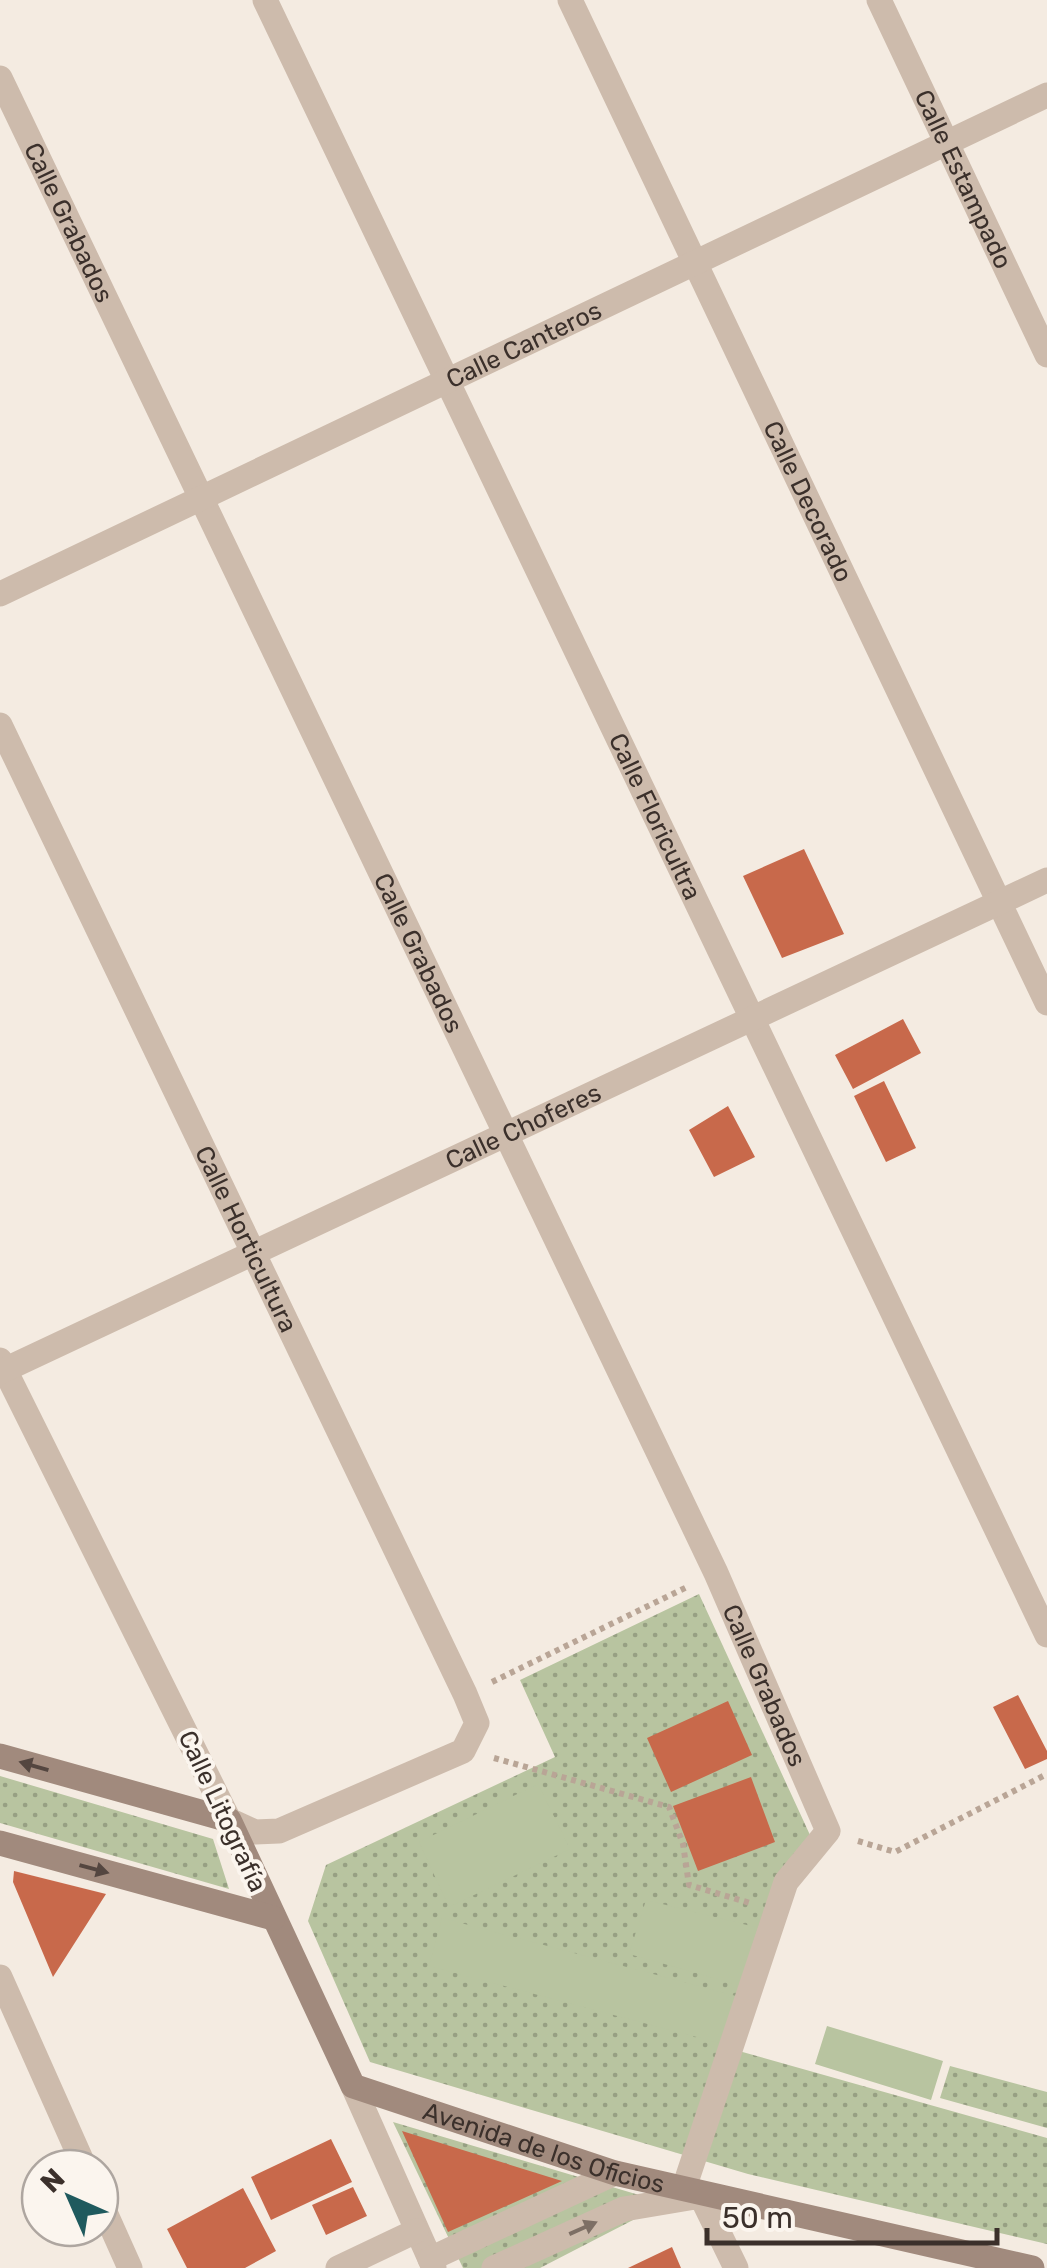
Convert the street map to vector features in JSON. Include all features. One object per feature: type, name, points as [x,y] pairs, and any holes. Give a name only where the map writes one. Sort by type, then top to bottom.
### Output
[{"type":"street","name":"Calle Floricultra","points":[[266,0],[1047,1634]]},
{"type":"street","name":"Calle Decorado","points":[[570,0],[1047,1002]]},
{"type":"street","name":"Calle Estampado","points":[[879,0],[950,141],[1047,355]]},
{"type":"street","name":"Calle Grabados","points":[[0,78],[503,1136],[716,1574],[828,1831]]},
{"type":"street","name":"Calle Canteros","points":[[0,594],[1047,95]]},
{"type":"street","name":"Calle Horticultura","points":[[0,724],[465,1694],[477,1724],[464,1751]]},
{"type":"street","name":"Calle Choferes","points":[[2,1368],[1047,880]]},
{"type":"street","name":"Calle Litografía","points":[[2,1368],[229,1820],[432,2264]]},
{"type":"street","points":[[0,1756],[229,1820],[256,1832],[279,1831],[464,1751]]},
{"type":"street","points":[[736,2268],[692,2193],[786,1882],[828,1831]]},
{"type":"street","points":[[0,1843],[273,1918]]},
{"type":"street","points":[[0,1978],[76,2148]]},
{"type":"street","name":"Avenida de los Oficios","points":[[353,2086],[615,2173],[1032,2268]]},
{"type":"street","points":[[432,2264],[615,2173]]},
{"type":"street","points":[[494,2268],[624,2209],[692,2193]]},
{"type":"street","points":[[338,2268],[416,2231]]},
{"type":"path","points":[[465,1694],[716,1574]]},
{"type":"path","points":[[464,1751],[669,1806],[683,1844],[688,1885],[776,1910]]},
{"type":"path","points":[[828,1831],[895,1852],[1047,1774]]},
{"type":"green space","points":[[699,1594],[810,1835],[739,2051],[1047,2138],[1047,2244],[748,2174],[370,2062],[308,1921],[326,1865],[555,1757],[520,1680]]},
{"type":"green space","points":[[0,1776],[213,1839],[229,1889],[0,1823]]},
{"type":"green space","points":[[538,1784],[570,1849],[449,1907],[419,1842]]},
{"type":"green space","points":[[646,1900],[759,1928],[742,1986],[629,1954]]},
{"type":"green space","points":[[442,1918],[736,1996],[723,2044],[429,1966]]},
{"type":"green space","points":[[827,2026],[943,2061],[931,2100],[815,2064]]},
{"type":"green space","points":[[950,2066],[1047,2092],[1047,2128],[940,2098]]},
{"type":"green space","points":[[393,2122],[666,2203],[540,2268],[463,2268]]},
{"type":"building","points":[[804,849],[844,934],[782,958],[743,876]]},
{"type":"building","points":[[903,1019],[921,1053],[853,1089],[835,1055]]},
{"type":"building","points":[[884,1081],[916,1148],[886,1162],[854,1096]]},
{"type":"building","points":[[728,1106],[755,1157],[714,1177],[689,1130]]},
{"type":"building","points":[[1018,1695],[1047,1751],[1047,1759],[1025,1769],[993,1707]]},
{"type":"building","points":[[728,1701],[752,1755],[671,1792],[647,1738]]},
{"type":"building","points":[[751,1777],[775,1842],[698,1871],[673,1806]]},
{"type":"building","points":[[14,1871],[106,1894],[53,1977],[13,1882]]},
{"type":"building","points":[[402,2131],[562,2181],[448,2232]]},
{"type":"building","points":[[331,2139],[352,2182],[271,2220],[251,2177]]},
{"type":"building","points":[[353,2187],[367,2216],[326,2235],[312,2205]]},
{"type":"building","points":[[243,2188],[276,2251],[245,2268],[187,2268],[167,2229]]},
{"type":"building","points":[[672,2247],[681,2268],[628,2268]]}]
